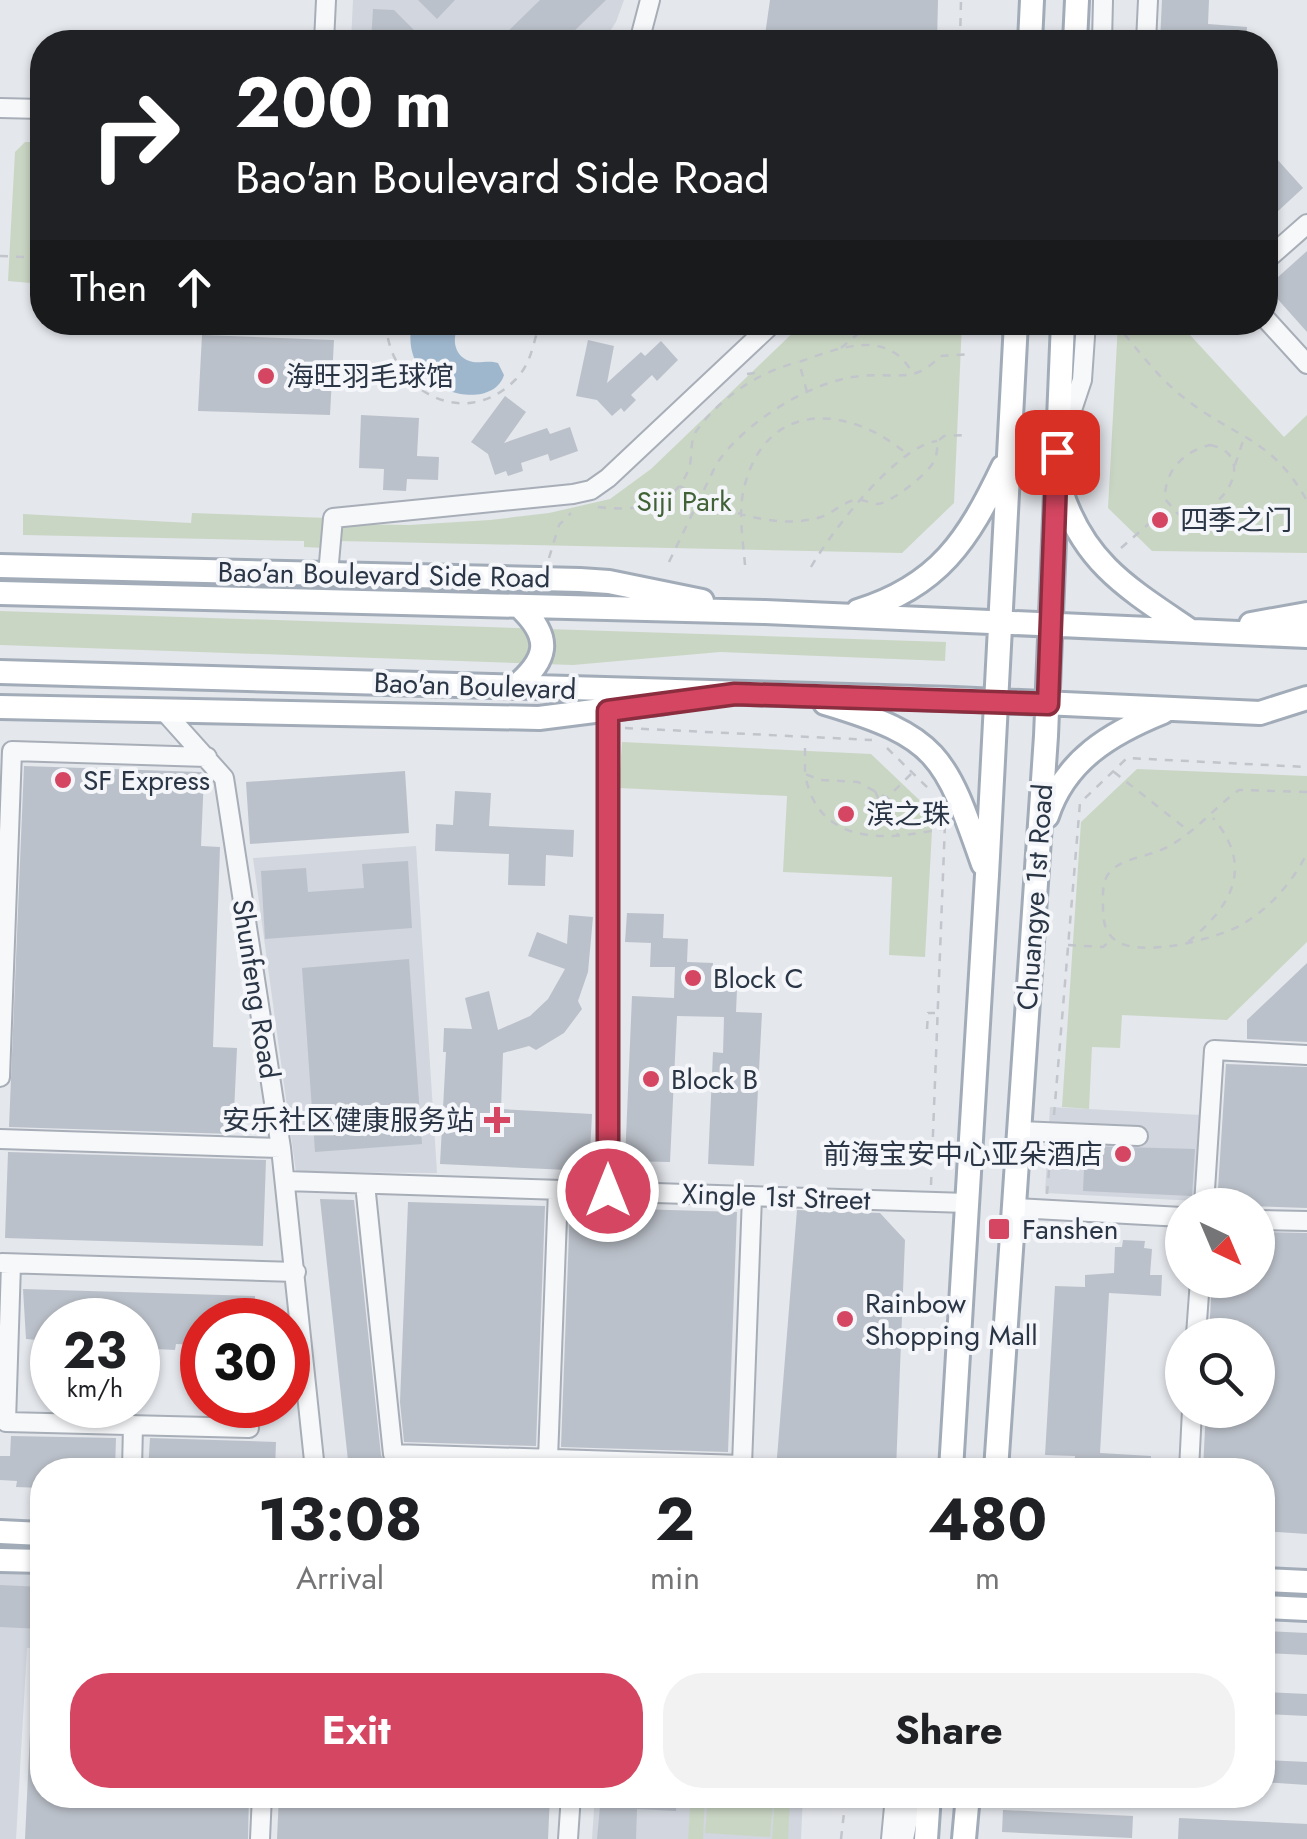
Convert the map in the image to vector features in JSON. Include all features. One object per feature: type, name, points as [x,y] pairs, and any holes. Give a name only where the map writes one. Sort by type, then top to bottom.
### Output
[{"type":"main road","points":[[1031,30],[1032,0]]},
{"type":"main road","points":[[1076,30],[1077,0]]},
{"type":"main road","name":"Chuangye 1st Road","points":[[952,1458],[1015,335]]},
{"type":"main road","name":"Chuangye 1st Road","points":[[997,1458],[1048,704],[1062,335]]},
{"type":"main road","points":[[841,616],[905,593],[944,564],[973,526],[1009,455]]},
{"type":"main road","points":[[1056,477],[1073,523],[1090,552],[1118,581],[1200,632],[1307,614]]},
{"type":"main road","name":"Bao'an Boulevard Side Road","points":[[2,565],[610,582],[765,612]]},
{"type":"main road","points":[[0,593],[765,612],[1307,636]]},
{"type":"main road","points":[[515,688],[533,672],[543,640],[537,624],[521,608]]},
{"type":"main road","name":"Bao'an Boulevard","points":[[0,672],[1260,712],[1307,698]]},
{"type":"main road","points":[[0,706],[608,719],[735,694]]},
{"type":"main road","points":[[798,695],[885,723],[914,737],[932,753],[950,775],[987,875]]},
{"type":"main road","points":[[1039,844],[1057,790],[1086,754],[1128,726],[1174,707]]},
{"type":"main road","points":[[0,1532],[30,1533]]},
{"type":"main road","points":[[0,1560],[30,1561]]},
{"type":"main road","points":[[1275,1581],[1307,1582]]},
{"type":"main road","points":[[1275,1607],[1307,1608]]},
{"type":"main road","points":[[926,1839],[928,1808]]},
{"type":"main road","points":[[964,1839],[967,1808]]},
{"type":"street","points":[[325,30],[326,0]]},
{"type":"street","points":[[646,30],[650,0]]},
{"type":"street","points":[[1103,30],[1104,0]]},
{"type":"street","points":[[1147,30],[1148,0]]},
{"type":"street","points":[[0,108],[30,109]]},
{"type":"street","points":[[1278,250],[1307,224]]},
{"type":"street","points":[[1278,332],[1307,364]]},
{"type":"street","points":[[328,574],[333,518],[592,490],[760,335]]},
{"type":"street","points":[[1057,452],[1081,388],[1085,335]]},
{"type":"street","name":"Shunfeng Road","points":[[163,710],[224,778],[281,1148],[314,1458]]},
{"type":"street","points":[[608,719],[608,1191]]},
{"type":"street","points":[[0,1077],[12,751],[207,757]]},
{"type":"street","points":[[1205,1188],[1214,1050],[1307,1055]]},
{"type":"street","points":[[1020,1130],[1138,1136]]},
{"type":"street","points":[[0,1139],[281,1148]]},
{"type":"street","name":"Xingle 1st Street","points":[[285,1181],[968,1203]]},
{"type":"street","points":[[365,1184],[394,1458]]},
{"type":"street","points":[[548,1458],[558,1190]]},
{"type":"street","points":[[742,1458],[752,1196]]},
{"type":"street","points":[[1014,1208],[1165,1216]]},
{"type":"street","points":[[1275,1220],[1307,1221]]},
{"type":"street","points":[[30,1423],[6,1422],[6,1264],[296,1272]]},
{"type":"street","points":[[133,1458],[134,1428]]},
{"type":"street","points":[[1189,1458],[1191,1428]]},
{"type":"street","points":[[260,1839],[261,1808]]},
{"type":"street","points":[[568,1839],[570,1808]]},
{"type":"street","points":[[890,1839],[894,1808]]},
{"type":"street","points":[[904,1839],[910,1808]]},
{"type":"path","points":[[960,30],[961,0]]},
{"type":"path","points":[[0,256],[30,254]]},
{"type":"path","points":[[386,335],[394,364],[409,382],[428,396],[450,402],[474,402],[496,394],[515,380],[529,361],[535,335]]},
{"type":"path","points":[[835,351],[859,335]]},
{"type":"path","points":[[1126,335],[1180,395],[1246,434],[1282,464],[1307,501]]},
{"type":"path","points":[[729,365],[746,374],[872,344],[886,346],[903,358],[913,374]]},
{"type":"path","points":[[669,562],[716,465],[735,440],[754,424],[807,394],[858,376],[913,374],[928,369],[940,356],[972,354]]},
{"type":"path","points":[[799,362],[807,394]]},
{"type":"path","points":[[592,506],[646,508],[666,498],[689,468],[697,430],[744,386],[770,370]]},
{"type":"path","points":[[745,565],[743,490],[754,460],[776,434],[792,424],[834,417],[879,432],[907,454]]},
{"type":"path","points":[[1234,466],[1219,446],[1192,451],[1169,475],[1164,492],[1169,506],[1178,514],[1194,515],[1214,505],[1230,485],[1246,434]]},
{"type":"path","points":[[811,566],[860,500],[907,454],[944,436],[968,436]]},
{"type":"path","points":[[679,485],[699,498],[742,514],[808,520],[860,500],[872,504],[892,498],[933,462],[938,440]]},
{"type":"path","points":[[1121,548],[1169,506]]},
{"type":"path","points":[[549,559],[559,525],[574,510]]},
{"type":"path","points":[[608,719],[880,741],[935,795]]},
{"type":"path","points":[[806,737],[808,790],[817,810],[830,822],[872,836],[945,828]]},
{"type":"path","points":[[1046,1209],[1080,803],[1126,758],[1307,767]]},
{"type":"path","points":[[1113,771],[1192,833]]},
{"type":"path","points":[[886,798],[912,772]]},
{"type":"path","points":[[805,774],[821,780],[858,782],[896,804],[930,814],[945,828]]},
{"type":"path","points":[[874,790],[890,826],[899,836]]},
{"type":"path","points":[[1307,792],[1240,790],[1192,833],[1162,850],[1121,864],[1105,878],[1104,926],[1113,938],[1128,946],[1187,943],[1221,934],[1260,912],[1288,882],[1307,853]]},
{"type":"path","points":[[1187,943],[1219,914],[1233,886],[1230,845],[1211,816]]},
{"type":"path","points":[[931,1202],[946,817]]},
{"type":"path","points":[[1068,946],[1103,947],[1113,938]]},
{"type":"path","points":[[927,1030],[928,1013],[938,1013]]},
{"type":"path","points":[[841,1839],[845,1808]]},
{"type":"shaded area","points":[[353,0],[624,0],[611,30],[352,30]]},
{"type":"shaded area","points":[[416,846],[437,1173],[296,1172],[253,858]]},
{"type":"shaded area","name":"前海宝安中心亚朵酒店","points":[[1050,1107],[1201,1115],[1197,1188],[1165,1188],[1165,1199],[1045,1193]]},
{"type":"shaded area","points":[[0,1573],[30,1574],[30,1648],[16,1839],[0,1839]]},
{"type":"shaded area","points":[[594,1808],[802,1808],[801,1839],[592,1839]]},
{"type":"green space","points":[[30,142],[30,283],[8,281],[15,152]]},
{"type":"green space","name":"Siji Park","points":[[791,335],[961,335],[954,503],[902,553],[338,541],[338,524],[490,520],[549,513],[610,499],[651,469]]},
{"type":"green space","points":[[1117,335],[1190,335],[1284,437],[1307,415],[1307,553],[1152,551],[1108,508]]},
{"type":"green space","points":[[192,513],[327,518],[325,548],[304,547],[304,541],[23,535],[23,514],[191,523]]},
{"type":"green space","points":[[0,611],[946,642],[945,661],[720,652],[573,665],[0,645]]},
{"type":"green space","points":[[622,742],[871,754],[933,813],[925,957],[889,955],[892,877],[783,872],[787,796],[619,788]]},
{"type":"green space","points":[[1137,769],[1307,776],[1307,942],[1227,1020],[1122,1015],[1120,1048],[1092,1047],[1089,1109],[1062,1107],[1081,822]]},
{"type":"green space","points":[[690,1808],[704,1808],[703,1839],[688,1839]]},
{"type":"green space","points":[[707,1808],[772,1808],[770,1837],[705,1833]]},
{"type":"green space","points":[[774,1808],[789,1808],[788,1839],[772,1839]]},
{"type":"water","points":[[412,335],[456,335],[461,356],[473,362],[498,363],[504,375],[496,387],[482,394],[448,390],[431,381],[418,366]]},
{"type":"building","points":[[418,0],[455,0],[437,19]]},
{"type":"building","points":[[540,0],[606,0],[575,30],[509,30]]},
{"type":"building","points":[[770,0],[938,0],[937,30],[766,30]]},
{"type":"building","points":[[1162,0],[1209,0],[1208,24],[1247,27],[1247,30],[1161,30]]},
{"type":"building","points":[[373,9],[394,10],[414,30],[372,30]]},
{"type":"building","points":[[1278,160],[1303,188],[1278,211]]},
{"type":"building","points":[[1307,251],[1307,332],[1278,299],[1278,277]]},
{"type":"building","name":"海旺羽毛球馆","points":[[202,335],[334,340],[330,415],[198,411]]},
{"type":"building","points":[[588,340],[614,346],[607,383],[641,352],[645,356],[661,341],[678,360],[657,381],[652,375],[631,395],[636,400],[624,412],[621,408],[612,416],[597,400],[576,396]]},
{"type":"building","points":[[505,396],[526,412],[504,443],[547,428],[550,434],[570,427],[578,451],[550,461],[548,454],[521,463],[523,471],[495,475],[488,454],[471,442]]},
{"type":"building","points":[[361,415],[419,418],[417,456],[439,457],[438,480],[407,479],[406,491],[383,490],[384,469],[359,468]]},
{"type":"building","points":[[24,766],[204,775],[201,846],[220,847],[213,1047],[237,1048],[233,1134],[9,1127]]},
{"type":"building","points":[[405,771],[409,833],[250,844],[246,782]]},
{"type":"building","points":[[455,791],[491,793],[489,826],[574,830],[573,857],[546,855],[545,886],[508,885],[509,854],[435,851],[436,824],[453,825]]},
{"type":"building","points":[[408,861],[412,928],[265,939],[261,871],[306,868],[308,892],[364,888],[362,864]]},
{"type":"building","points":[[627,913],[664,914],[663,938],[688,939],[687,962],[713,963],[711,988],[737,989],[736,1012],[762,1013],[754,1166],[708,1164],[713,1052],[723,1053],[724,1017],[677,1016],[670,1162],[625,1161],[632,996],[674,998],[675,967],[650,967],[651,943],[625,942]]},
{"type":"building","points":[[569,915],[593,917],[588,972],[578,1001],[582,1009],[564,1033],[536,1050],[529,1046],[503,1053],[501,1109],[592,1114],[589,1171],[440,1164],[444,1028],[472,1029],[465,998],[489,991],[498,1030],[530,1016],[548,999],[565,969],[528,956],[537,932],[567,944]]},
{"type":"building","points":[[409,959],[422,1144],[315,1152],[302,968]]},
{"type":"building","points":[[1307,963],[1307,1042],[1247,1039],[1247,1020]]},
{"type":"building","points":[[1226,1064],[1307,1067],[1307,1208],[1275,1207],[1275,1188],[1218,1188]]},
{"type":"building","points":[[1085,1146],[1195,1149],[1193,1188],[1165,1188],[1165,1195],[1083,1191]]},
{"type":"building","points":[[8,1152],[266,1160],[263,1246],[5,1238]]},
{"type":"building","points":[[320,1199],[354,1200],[382,1458],[348,1458]]},
{"type":"building","points":[[408,1202],[545,1206],[536,1446],[404,1442],[400,1402]]},
{"type":"building","points":[[570,1207],[737,1212],[728,1452],[561,1447]]},
{"type":"building","name":"Rainbow Shopping Mall","points":[[797,1210],[880,1213],[905,1240],[896,1458],[777,1458]]},
{"type":"building","points":[[1275,1232],[1307,1233],[1307,1534],[1275,1532],[1275,1458],[1204,1458],[1205,1428],[1275,1428],[1275,1318],[1210,1318],[1211,1298],[1275,1298]]},
{"type":"building","points":[[1123,1240],[1145,1241],[1144,1248],[1152,1249],[1150,1275],[1162,1275],[1161,1296],[1109,1293],[1100,1453],[1151,1458],[1045,1455],[1055,1286],[1085,1287],[1085,1275],[1114,1273],[1115,1247],[1122,1247]]},
{"type":"building","points":[[23,1289],[255,1296],[180,1298],[180,1344],[176,1344],[175,1350],[160,1349],[160,1298],[30,1298],[30,1339],[26,1339]]},
{"type":"building","points":[[11,1436],[116,1438],[115,1458],[30,1458],[30,1488],[16,1487],[17,1481],[0,1480],[0,1456],[10,1456]]},
{"type":"building","points":[[150,1438],[276,1442],[275,1458],[149,1458]]},
{"type":"building","points":[[0,1585],[30,1586],[30,1628],[0,1627]]},
{"type":"building","points":[[1275,1632],[1307,1633],[1307,1655],[1275,1654]]},
{"type":"building","points":[[1275,1693],[1307,1694],[1307,1716],[1275,1715]]},
{"type":"building","points":[[30,1733],[30,1808],[249,1808],[248,1839],[25,1839]]},
{"type":"building","points":[[1275,1761],[1307,1762],[1307,1785],[1275,1783]]},
{"type":"building","points":[[278,1808],[549,1808],[548,1839],[277,1839]]},
{"type":"building","points":[[600,1808],[676,1808],[637,1809],[636,1839],[597,1839]]},
{"type":"building","points":[[1003,1810],[1133,1816],[1132,1838],[1002,1832]]},
{"type":"building","points":[[1179,1818],[1307,1824],[1307,1839],[1178,1839]]},
{"type":"place","name":"海旺羽毛球馆","points":[[266,376]]},
{"type":"place","name":"四季之门","points":[[1160,520]]},
{"type":"place","name":"SF Express","points":[[63,780]]},
{"type":"place","name":"滨之珠","points":[[846,814]]},
{"type":"place","name":"Block C","points":[[693,978]]},
{"type":"place","name":"Block B","points":[[651,1079]]},
{"type":"place","name":"安乐社区健康服务站","points":[[497,1120]]},
{"type":"place","name":"前海宝安中心亚朵酒店","points":[[1123,1154]]},
{"type":"place","name":"Fanshen","points":[[999,1229]]},
{"type":"place","name":"Rainbow Shopping Mall","points":[[845,1319]]},
{"type":"route","points":[[608,1191],[608,711],[735,694],[1048,704],[1057,452]]}]
